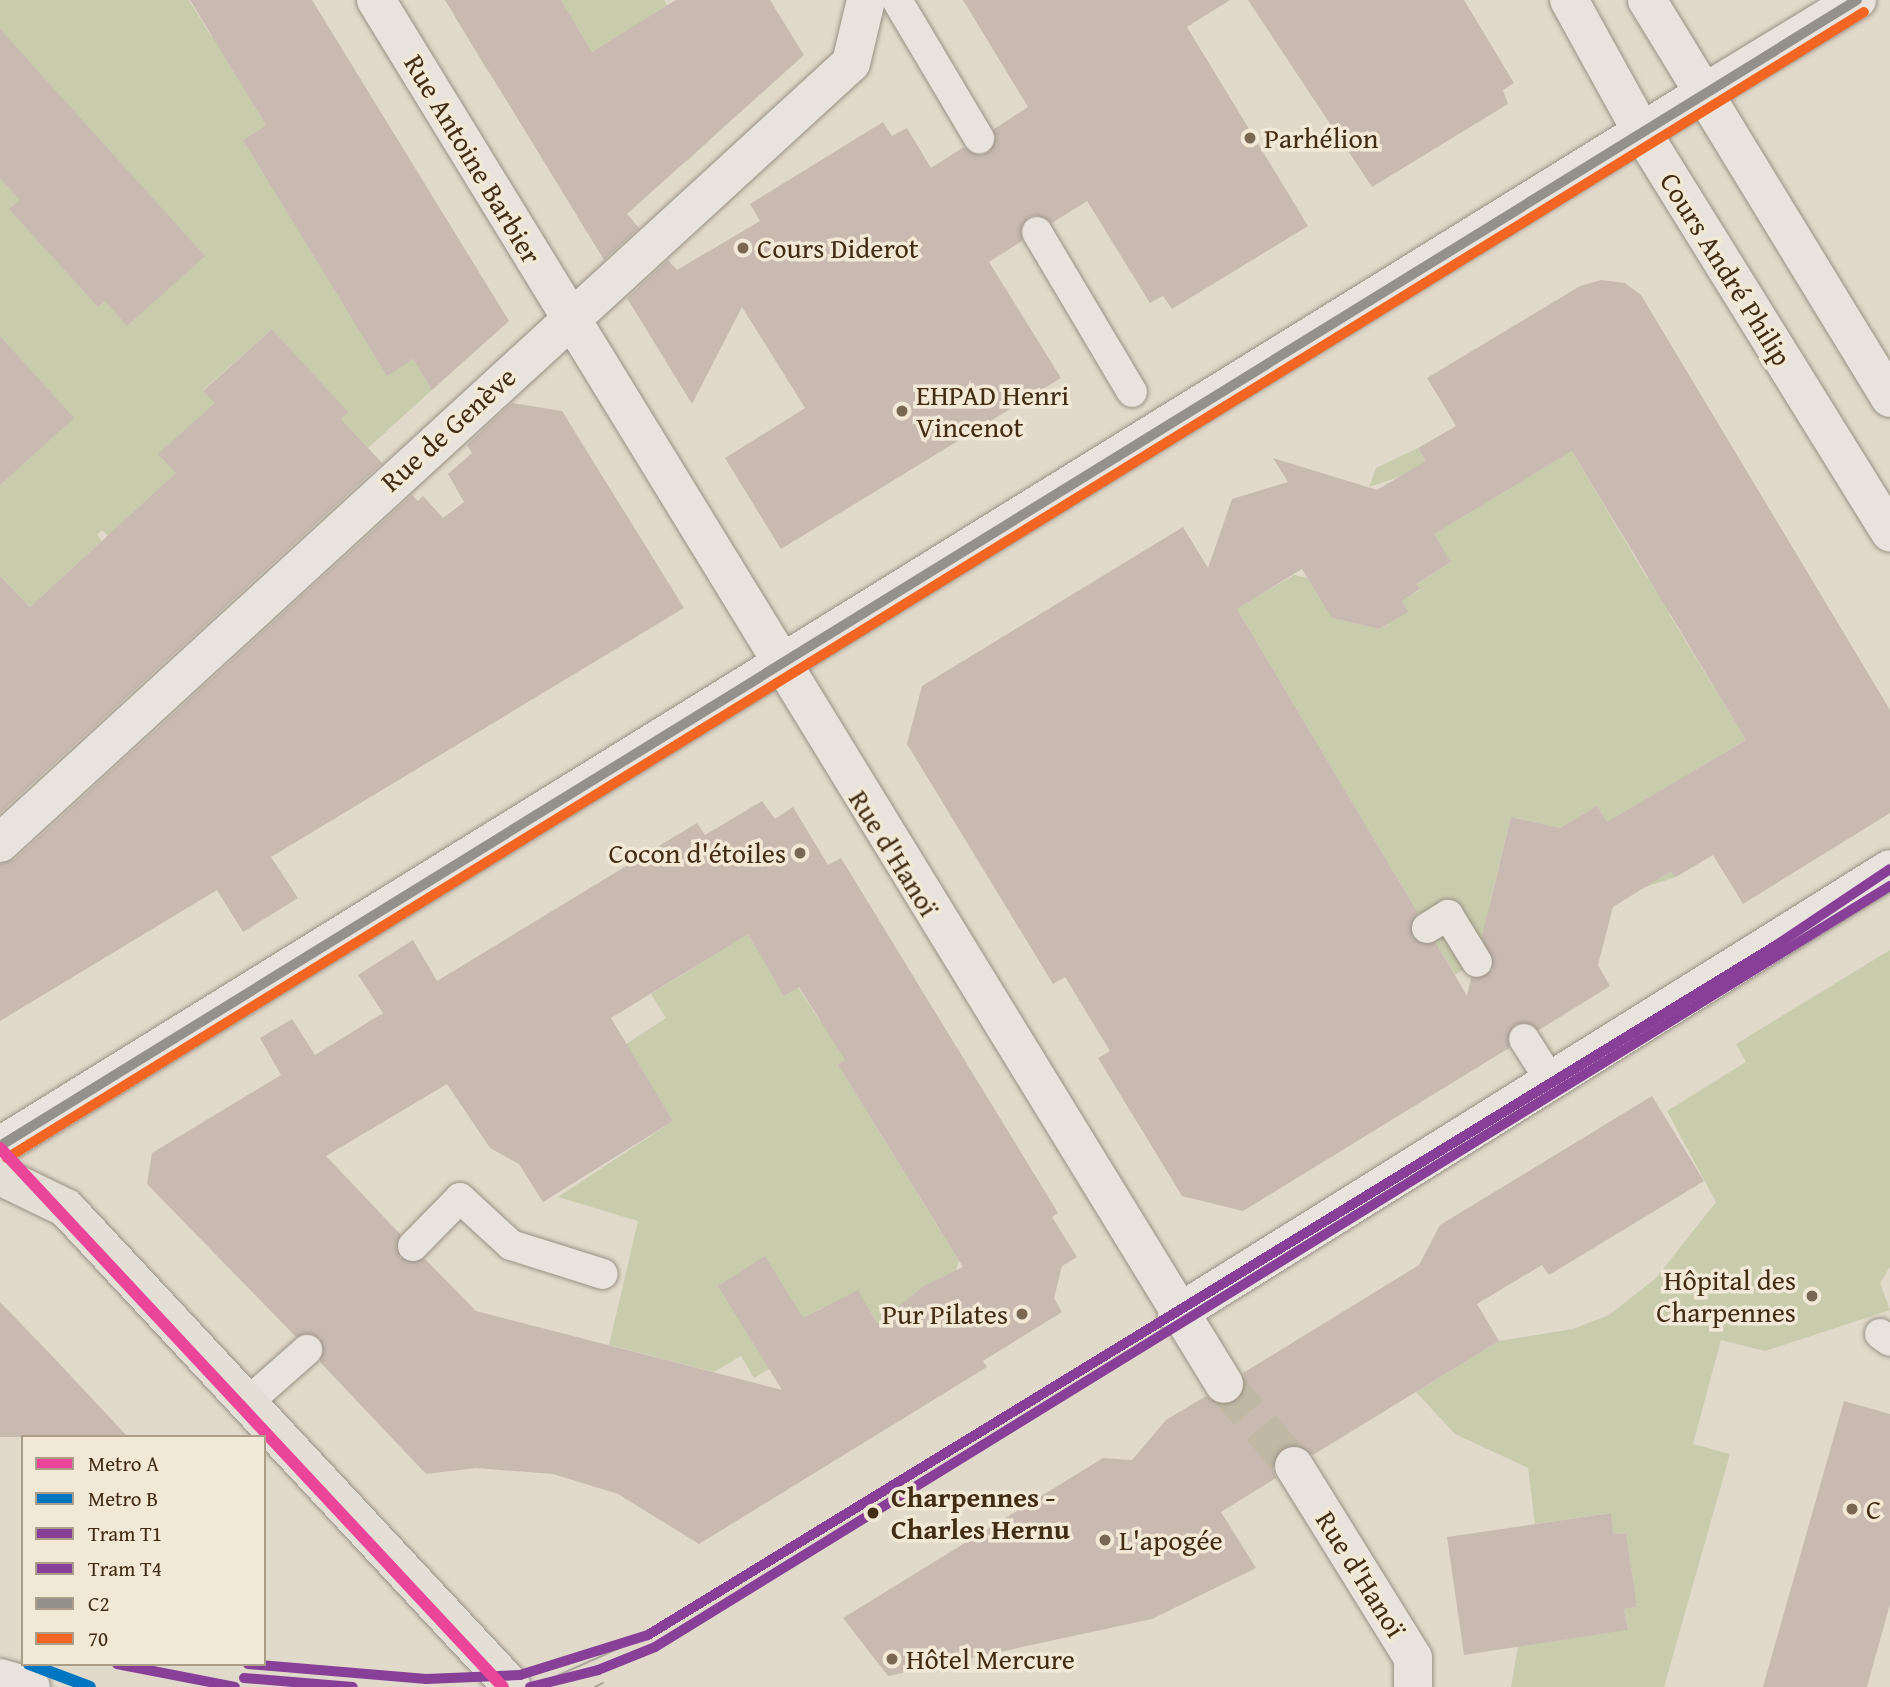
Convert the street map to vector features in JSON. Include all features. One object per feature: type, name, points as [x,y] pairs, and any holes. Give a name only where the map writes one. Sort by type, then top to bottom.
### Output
[{"type":"main road","points":[[0,1176],[66,1208],[512,1687]]},
{"type":"street","name":"Rue Antoine Barbier","points":[[376,0],[569,318]]},
{"type":"street","name":"Rue de Genève","points":[[0,843],[569,318],[851,63],[866,0]]},
{"type":"street","name":"Cours André Philip","points":[[1569,0],[1643,134],[1890,533]]},
{"type":"street","points":[[1647,0],[1890,398]]},
{"type":"street","points":[[0,1146],[458,860],[1857,0]]},
{"type":"street","name":"Rue d'Hanoï","points":[[569,318],[1177,1314],[1224,1384]]},
{"type":"street","points":[[1177,1314],[1552,1083],[1890,869]]},
{"type":"street","name":"Rue d'Hanoï","points":[[1294,1466],[1413,1658],[1413,1687]]},
{"type":"street","points":[[0,1678],[31,1687]]},
{"type":"lane","points":[[897,0],[979,138]]},
{"type":"lane","points":[[1037,232],[1132,392]]},
{"type":"lane","points":[[1427,928],[1448,915],[1477,962]]},
{"type":"lane","points":[[1524,1039],[1552,1083]]},
{"type":"lane","points":[[413,1246],[460,1198],[511,1245],[603,1273]]},
{"type":"lane","points":[[248,1402],[307,1350]]},
{"type":"green space","points":[[0,0],[189,0],[211,36],[269,0],[244,88],[266,125],[243,140],[405,364],[413,359],[432,390],[368,448],[341,419],[347,412],[272,329],[203,390],[233,423],[108,536],[102,530],[97,535],[102,541],[30,607],[0,576]]},
{"type":"green space","points":[[482,0],[664,0],[689,39],[660,57],[711,139],[687,161],[613,40],[592,52],[573,20],[488,72],[455,17]]},
{"type":"green space","points":[[1418,448],[1460,518],[1572,451],[1647,578],[1691,552],[1713,588],[1669,614],[1746,740],[1633,807],[1676,877],[1645,887],[1597,806],[1560,828],[1511,817],[1489,906],[1511,941],[1455,975],[1237,609],[1294,575],[1333,584],[1332,618],[1380,629],[1407,612],[1402,601],[1420,590],[1416,584],[1451,562],[1399,477],[1369,487],[1376,468]]},
{"type":"green space","points":[[728,927],[765,937],[820,1021],[856,1053],[838,1065],[941,1232],[964,1239],[955,1276],[861,1336],[823,1307],[766,1341],[779,1363],[754,1378],[741,1356],[714,1372],[609,1345],[638,1221],[558,1197],[673,1121],[626,1044],[666,1018],[651,994],[695,967]]},
{"type":"green space","points":[[1890,950],[1890,1267],[1880,1283],[1890,1310],[1765,1351],[1721,1340],[1693,1444],[1730,1454],[1664,1687],[1511,1687],[1518,1646],[1628,1630],[1624,1609],[1637,1607],[1626,1533],[1613,1534],[1610,1513],[1535,1524],[1528,1468],[1455,1434],[1416,1392],[1499,1341],[1573,1329],[1609,1315],[1656,1278],[1716,1202],[1667,1111],[1746,1062],[1736,1044]]},
{"type":"building","points":[[190,0],[312,0],[509,321],[432,390],[413,359],[387,376],[243,140],[266,125]]},
{"type":"building","points":[[445,0],[561,0],[592,52],[676,0],[770,0],[804,55],[627,214],[639,228],[604,260]]},
{"type":"building","points":[[963,0],[1230,0],[1187,27],[1308,226],[1172,309],[1163,296],[1150,303],[1087,201],[1052,223],[1037,215],[1028,217],[1022,241],[989,262],[1061,378],[781,549],[725,458],[805,408],[742,307],[692,404],[627,298],[668,260],[677,270],[760,221],[750,204],[883,122],[892,136],[907,128],[931,168],[964,147],[979,155],[988,153],[994,129],[1028,107]]},
{"type":"building","points":[[1248,0],[1464,0],[1514,83],[1503,90],[1508,104],[1372,187]]},
{"type":"building","points":[[0,29],[205,256],[127,326],[105,301],[98,307],[9,209],[20,200],[0,178]]},
{"type":"building","points":[[1601,280],[1625,283],[1641,295],[1890,710],[1890,813],[1743,904],[1713,855],[1676,877],[1671,871],[1613,907],[1598,965],[1610,986],[1539,1030],[1515,1024],[1509,1048],[1243,1211],[1182,1196],[1098,1058],[1110,1051],[1065,977],[1053,984],[907,744],[922,686],[1183,527],[1208,568],[1232,499],[1288,482],[1273,458],[1377,490],[1426,461],[1418,448],[1456,426],[1427,378],[1580,286]],"holes":[[[1572,451],[1746,740],[1607,822],[1597,806],[1560,828],[1511,817],[1482,936],[1493,970],[1471,978],[1467,996],[1436,943],[1412,937],[1418,913],[1237,609],[1302,569],[1332,618],[1379,629],[1408,612],[1402,601],[1420,589],[1416,584],[1451,562],[1434,534]]]},
{"type":"building","points":[[272,329],[348,412],[341,419],[382,463],[0,813],[0,576],[30,607],[176,473],[158,454],[215,403],[203,391]]},
{"type":"building","points":[[0,336],[74,418],[0,485]]},
{"type":"building","points":[[512,403],[562,411],[684,608],[271,857],[298,898],[243,932],[217,890],[0,1021],[0,864],[15,859],[412,495],[418,501],[423,496],[443,518],[464,502],[448,474],[472,453],[467,445]]},
{"type":"building","points":[[762,801],[775,819],[793,807],[828,865],[841,858],[1058,1213],[1052,1217],[1077,1257],[1062,1266],[1054,1298],[1062,1312],[983,1361],[987,1367],[699,1544],[618,1494],[553,1474],[476,1468],[426,1474],[320,1362],[320,1338],[296,1337],[147,1184],[152,1153],[281,1075],[260,1038],[292,1019],[315,1055],[383,1013],[358,975],[413,940],[437,981],[697,823],[705,835]],"holes":[[[748,934],[784,996],[799,987],[845,1060],[838,1065],[963,1267],[924,1286],[877,1324],[858,1290],[803,1318],[765,1256],[718,1286],[782,1390],[476,1311],[425,1259],[400,1258],[400,1234],[326,1156],[447,1084],[490,1148],[519,1164],[543,1202],[673,1121],[611,1018]]]},
{"type":"building","points":[[1652,1096],[1704,1181],[1549,1275],[1542,1265],[1477,1304],[1499,1341],[1313,1455],[1294,1444],[1282,1448],[1272,1466],[1276,1478],[1221,1512],[1256,1568],[1152,1619],[888,1676],[843,1618],[1103,1458],[1132,1460],[1166,1420],[1206,1396],[1224,1406],[1236,1402],[1246,1384],[1243,1373],[1419,1265],[1440,1225]]},
{"type":"building","points":[[0,1302],[126,1435],[0,1437]]},
{"type":"building","name":"C","points":[[1844,1401],[1890,1414],[1890,1604],[1867,1687],[1763,1687]]},
{"type":"building","points":[[1611,1513],[1613,1534],[1626,1533],[1637,1607],[1624,1609],[1628,1630],[1464,1655],[1447,1537]]},
{"type":"tunnel","points":[[1224,1384],[1294,1466]]},
{"type":"tram line","name":"T1","points":[[266,1666],[426,1679],[520,1675],[648,1635],[1775,946],[1890,869]]},
{"type":"tram line","name":"T4","points":[[530,1687],[598,1670],[655,1647],[1890,886]]},
{"type":"tram line","points":[[532,1687],[622,1647]]},
{"type":"tram line","name":"T1","points":[[127,1666],[235,1687]]},
{"type":"tram line","name":"T4","points":[[244,1678],[353,1687]]},
{"type":"tram line","points":[[595,1687],[603,1683]]},
{"type":"metro line","name":"A","points":[[0,1148],[503,1687]]},
{"type":"metro line","name":"B","points":[[34,1666],[90,1687]]},
{"type":"transit line","name":"C2","points":[[0,1146],[1857,0]]},
{"type":"transit line","name":"70","points":[[7,1158],[1864,12]]},
{"type":"place","name":"Parhélion","points":[[1250,138]]},
{"type":"place","name":"Cours Diderot","points":[[743,248]]},
{"type":"place","name":"EHPAD Henri Vincenot","points":[[902,411]]},
{"type":"place","name":"Cocon d'étoiles","points":[[800,853]]},
{"type":"place","name":"Hôpital des Charpennes","points":[[1812,1296]]},
{"type":"place","name":"Pur Pilates","points":[[1022,1314]]},
{"type":"place","name":"C","points":[[1852,1509]]},
{"type":"place","name":"Charpennes - Charles Hernu","points":[[873,1513]]},
{"type":"place","name":"L'apogée","points":[[1105,1540]]},
{"type":"place","name":"Hôtel Mercure","points":[[892,1659]]}]
